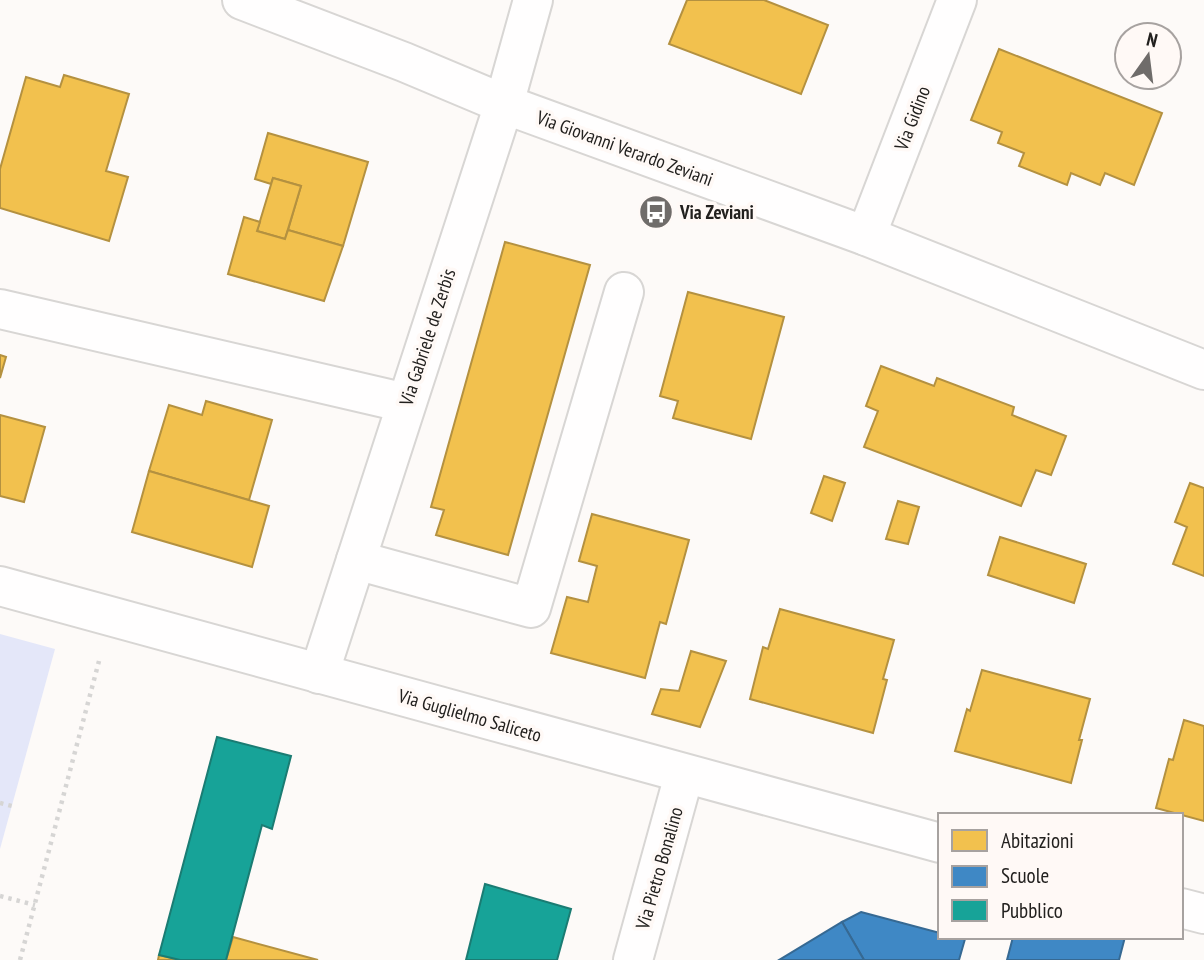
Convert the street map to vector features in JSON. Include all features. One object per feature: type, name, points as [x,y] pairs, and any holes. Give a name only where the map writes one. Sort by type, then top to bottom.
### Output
[{"type":"street","name":"Via Giovanni Verardo Zeviani","points":[[242,0],[404,62],[504,104],[866,236],[1204,370]]},
{"type":"street","name":"Via Gabriele de Zerbis","points":[[319,674],[504,104],[533,0]]},
{"type":"street","name":"Via Gidino","points":[[866,236],[957,0]]},
{"type":"street","points":[[356,560],[531,608],[624,292]]},
{"type":"street","points":[[0,309],[405,403]]},
{"type":"street","name":"Via Guglielmo Saliceto","points":[[0,586],[938,842]]},
{"type":"street","name":"Via Pietro Bonalino","points":[[633,960],[684,775]]},
{"type":"street","points":[[1183,909],[1204,914]]},
{"type":"path","points":[[20,960],[111,616]]},
{"type":"path","points":[[0,803],[12,806]]},
{"type":"path","points":[[0,895],[35,905]]},
{"type":"shaded area","points":[[0,634],[55,649],[0,849]]},
{"type":"building: Abitazioni","points":[[687,0],[764,0],[828,25],[801,94],[669,44]]},
{"type":"building: Abitazioni","points":[[999,49],[1162,113],[1134,185],[1105,173],[1100,185],[1071,173],[1067,185],[1019,166],[1024,153],[998,143],[1002,132],[971,120]]},
{"type":"building: Abitazioni","points":[[64,75],[129,94],[106,171],[128,177],[109,241],[0,208],[0,169],[26,77],[60,87]]},
{"type":"building: Abitazioni","points":[[268,133],[368,162],[343,246],[288,230],[301,186],[273,178],[271,184],[255,179]]},
{"type":"building: Abitazioni","points":[[273,178],[301,186],[285,239],[257,231]]},
{"type":"building: Abitazioni","points":[[244,217],[260,222],[257,231],[285,239],[288,230],[343,246],[324,301],[228,274]]},
{"type":"building: Abitazioni","points":[[505,242],[590,265],[508,555],[436,535],[444,510],[431,507]]},
{"type":"building: Abitazioni","points":[[688,292],[784,317],[751,439],[673,418],[678,401],[660,396]]},
{"type":"building: Abitazioni","points":[[0,355],[6,357],[0,378]]},
{"type":"building: Abitazioni","points":[[881,366],[934,386],[937,378],[1014,407],[1012,415],[1066,436],[1051,475],[1036,470],[1021,506],[864,447],[878,411],[866,406]]},
{"type":"building: Abitazioni","points":[[206,401],[272,420],[249,500],[149,471],[169,405],[202,415]]},
{"type":"building: Abitazioni","points":[[0,415],[45,427],[24,502],[0,496]]},
{"type":"building: Abitazioni","points":[[149,471],[269,506],[252,567],[132,532]]},
{"type":"building: Abitazioni","points":[[824,476],[845,483],[832,521],[811,513]]},
{"type":"building: Abitazioni","points":[[1190,483],[1204,488],[1204,576],[1173,564],[1187,527],[1175,522]]},
{"type":"building: Abitazioni","points":[[898,501],[919,507],[908,544],[886,539]]},
{"type":"building: Abitazioni","points":[[592,514],[689,540],[666,624],[660,622],[645,678],[551,653],[567,597],[588,602],[597,566],[579,561]]},
{"type":"building: Abitazioni","points":[[1000,537],[1086,564],[1074,603],[988,575]]},
{"type":"building: Abitazioni","points":[[780,609],[894,640],[883,679],[887,680],[873,733],[750,699],[763,647],[768,649]]},
{"type":"building: Abitazioni","points":[[691,651],[726,661],[700,727],[652,714],[661,689],[679,691]]},
{"type":"building: Abitazioni","points":[[982,670],[1090,699],[1071,783],[955,751]]},
{"type":"building: Abitazioni","points":[[1184,720],[1204,726],[1204,821],[1183,815],[1183,813],[1156,808],[1169,759],[1173,760]]},
{"type":"building: Abitazioni","points":[[233,937],[318,960],[226,960]]},
{"type":"building: Abitazioni","points":[[159,955],[180,960],[158,960]]},
{"type":"building: Scuole","points":[[861,912],[938,932],[938,939],[965,939],[959,960],[864,960],[842,922]]},
{"type":"building: Scuole","points":[[842,922],[864,960],[779,960]]},
{"type":"building: Scuole","points":[[1012,939],[1124,939],[1119,960],[1007,960]]},
{"type":"building: Pubblico","points":[[217,737],[291,756],[272,829],[262,825],[226,960],[180,960],[159,955]]},
{"type":"building: Pubblico","points":[[485,884],[571,909],[557,960],[466,960]]},
{"type":"place","name":"Via Zeviani","points":[[656,212]]}]
